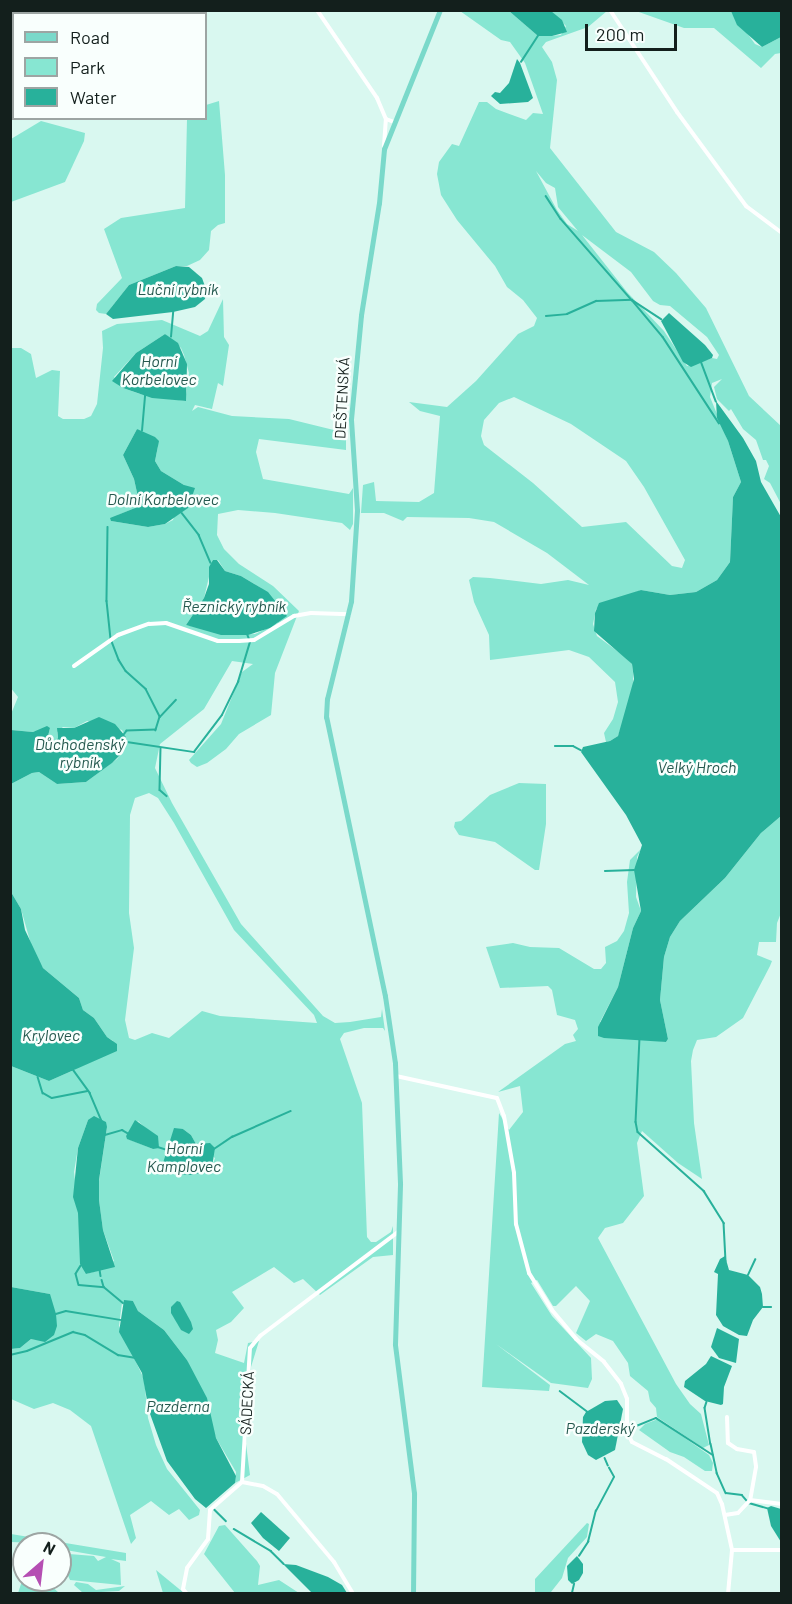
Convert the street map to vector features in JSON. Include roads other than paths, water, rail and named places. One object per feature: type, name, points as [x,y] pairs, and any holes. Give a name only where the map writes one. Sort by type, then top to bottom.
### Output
[{"type":"main road","name":"DEŠTENSKÁ","points":[[413,1593],[414,1493],[395,1344],[400,1183],[396,1076],[383,986],[326,717],[327,699],[349,614],[357,510],[350,432],[365,287],[379,203],[384,149],[440,10]]},
{"type":"street","points":[[317,10],[377,98],[386,119],[384,149]]},
{"type":"street","points":[[610,10],[677,112],[746,206],[782,233]]},
{"type":"street","points":[[386,119],[394,122]]},
{"type":"street","points":[[74,666],[118,634],[148,624],[166,623],[218,641],[239,641],[254,639],[294,616],[310,613],[349,614]]},
{"type":"street","points":[[396,1076],[490,1094],[497,1098],[504,1116],[514,1173],[516,1224],[529,1273],[576,1339],[604,1362],[621,1384],[627,1399],[627,1431],[633,1442],[666,1459],[717,1493],[725,1515],[732,1550],[728,1593]]},
{"type":"street","name":"SÁDECKÁ","points":[[242,1482],[250,1348],[260,1336],[398,1232]]},
{"type":"street","points":[[725,1515],[738,1513],[750,1500],[756,1467],[754,1452],[737,1449],[728,1443],[727,1417]]},
{"type":"street","points":[[185,1591],[187,1568],[208,1539],[210,1510],[242,1482],[263,1486],[277,1494],[334,1562],[353,1593]]},
{"type":"street","points":[[750,1500],[782,1504]]},
{"type":"street","points":[[732,1550],[782,1550]]},
{"type":"water","points":[[509,11],[551,11],[562,20],[567,32],[552,36],[538,36]]},
{"type":"water","points":[[731,11],[781,11],[781,37],[762,47],[737,25]]},
{"type":"water","points":[[517,59],[533,98],[528,102],[500,104],[491,96],[495,92],[500,93],[509,83]]},
{"type":"water","name":"Luční rybník","points":[[176,266],[189,267],[202,278],[206,289],[205,299],[195,307],[113,319],[106,314],[129,285]]},
{"type":"water","points":[[669,313],[705,345],[713,355],[712,358],[691,367],[683,362],[661,321]]},
{"type":"water","name":"Horní Korbelovec","points":[[165,334],[178,343],[187,364],[186,401],[152,398],[123,388],[112,381],[136,353]]},
{"type":"water","name":"Velký Hroch","points":[[716,401],[743,438],[756,461],[761,482],[781,517],[781,816],[761,833],[725,878],[680,921],[670,937],[664,957],[660,1000],[668,1039],[666,1042],[604,1038],[598,1036],[598,1027],[618,987],[633,928],[641,911],[634,870],[642,845],[626,815],[581,752],[583,747],[610,741],[618,736],[634,679],[632,664],[594,631],[595,613],[599,603],[641,590],[670,595],[696,592],[717,580],[730,562],[733,497],[741,482],[728,441],[717,418]]},
{"type":"water","name":"Dolní Korbelovec","points":[[137,429],[159,441],[155,461],[161,471],[184,485],[195,488],[188,508],[165,524],[148,527],[111,521],[110,518],[140,506],[134,479],[123,455]]},
{"type":"water","name":"Řeznický rybník","points":[[213,560],[217,560],[225,571],[241,576],[268,592],[287,616],[270,628],[248,635],[221,635],[186,625],[204,598],[209,584],[209,567]]},
{"type":"water","name":"Důchodenský rybník","points":[[99,717],[115,724],[126,737],[122,753],[112,763],[86,782],[57,784],[39,772],[32,773],[11,784],[11,730],[33,732],[47,726],[50,728],[47,740],[53,745],[58,738],[57,728],[74,728]]},
{"type":"water","name":"Krylovec","points":[[11,892],[21,909],[25,930],[43,968],[79,998],[83,1010],[94,1018],[107,1037],[117,1044],[117,1051],[49,1081],[11,1066]]},
{"type":"water","points":[[94,1116],[106,1122],[107,1127],[99,1180],[99,1200],[103,1230],[115,1267],[86,1274],[80,1264],[78,1213],[73,1197],[78,1148],[88,1120]]},
{"type":"water","points":[[135,1120],[158,1136],[159,1148],[153,1149],[127,1139],[126,1136]]},
{"type":"water","name":"Horní Kamplovec","points":[[174,1128],[183,1129],[191,1135],[196,1144],[210,1143],[215,1148],[212,1167],[206,1172],[191,1175],[175,1174],[167,1168],[163,1163]]},
{"type":"water","points":[[725,1256],[729,1270],[748,1275],[760,1287],[762,1294],[763,1307],[753,1320],[747,1336],[739,1335],[723,1326],[716,1315],[718,1274],[714,1272],[720,1259]]},
{"type":"water","points":[[11,1287],[50,1294],[57,1326],[54,1335],[45,1342],[31,1339],[20,1348],[11,1349]]},
{"type":"water","name":"Pazderna","points":[[124,1300],[133,1301],[138,1311],[164,1330],[187,1360],[207,1398],[216,1438],[236,1476],[235,1483],[206,1508],[195,1499],[167,1461],[149,1411],[142,1373],[119,1332]]},
{"type":"water","points":[[177,1301],[180,1302],[191,1322],[193,1329],[189,1334],[181,1330],[171,1313],[171,1307]]},
{"type":"water","points":[[717,1328],[739,1339],[736,1363],[719,1358],[711,1347]]},
{"type":"water","points":[[711,1356],[732,1366],[724,1387],[723,1404],[721,1405],[705,1401],[684,1387],[685,1381],[706,1364]]},
{"type":"water","name":"Pazderský","points":[[617,1400],[623,1409],[615,1450],[596,1460],[588,1455],[582,1442],[583,1417],[586,1412],[605,1401]]},
{"type":"water","points":[[771,1506],[781,1509],[781,1542],[771,1526],[767,1508]]},
{"type":"water","points":[[261,1512],[290,1538],[279,1551],[263,1538],[251,1523]]},
{"type":"water","points":[[577,1556],[583,1564],[583,1573],[579,1580],[572,1584],[568,1580],[567,1566]]},
{"type":"water","points":[[283,1564],[296,1565],[328,1577],[342,1585],[347,1593],[312,1593]]},
{"type":"waterway","points":[[521,62],[538,36]]},
{"type":"waterway","points":[[546,196],[561,219],[632,300],[661,319]]},
{"type":"waterway","points":[[546,316],[567,314],[596,301],[632,300],[663,337],[719,423]]},
{"type":"waterway","points":[[171,337],[173,312]]},
{"type":"waterway","points":[[701,361],[716,401]]},
{"type":"waterway","points":[[142,431],[145,394]]},
{"type":"waterway","points":[[182,513],[199,535],[211,563]]},
{"type":"waterway","points":[[108,527],[107,601],[111,639],[119,660],[126,671],[146,689],[160,717],[156,730],[127,731],[124,735]]},
{"type":"waterway","points":[[127,742],[194,752],[222,715],[238,682],[250,642],[247,634]]},
{"type":"waterway","points":[[160,717],[176,700]]},
{"type":"waterway","points":[[555,746],[573,746],[581,750]]},
{"type":"waterway","points":[[161,748],[160,790],[167,796]]},
{"type":"waterway","points":[[605,871],[634,870]]},
{"type":"waterway","points":[[640,1038],[636,1122],[638,1132],[704,1191],[724,1223],[726,1261]]},
{"type":"waterway","points":[[72,1068],[90,1093],[102,1121]]},
{"type":"waterway","points":[[38,1077],[43,1093],[52,1098],[87,1091]]},
{"type":"waterway","points":[[214,1149],[232,1137],[291,1111]]},
{"type":"waterway","points":[[105,1135],[122,1130],[129,1134]]},
{"type":"waterway","points":[[158,1147],[167,1150]]},
{"type":"waterway","points":[[748,1275],[755,1260]]},
{"type":"waterway","points":[[81,1266],[76,1274],[79,1285],[104,1287]]},
{"type":"waterway","points":[[100,1270],[101,1276]]},
{"type":"waterway","points":[[102,1280],[104,1287],[123,1303]]},
{"type":"waterway","points":[[763,1307],[771,1307]]},
{"type":"waterway","points":[[56,1314],[66,1311],[121,1320]]},
{"type":"waterway","points":[[10,1355],[27,1351],[73,1332],[85,1335],[118,1355],[136,1358]]},
{"type":"waterway","points":[[560,1391],[588,1412]]},
{"type":"waterway","points":[[707,1402],[705,1408],[717,1473],[726,1493],[742,1495],[749,1503],[767,1508]]},
{"type":"waterway","points":[[629,1429],[656,1418],[713,1455]]},
{"type":"waterway","points":[[605,1458],[608,1465]]},
{"type":"waterway","points":[[579,1556],[588,1542],[596,1511],[614,1477],[609,1468]]},
{"type":"waterway","points":[[214,1509],[226,1521]]},
{"type":"waterway","points":[[234,1529],[271,1551],[284,1564]]},
{"type":"waterway","points":[[572,1593],[574,1584]]}]
